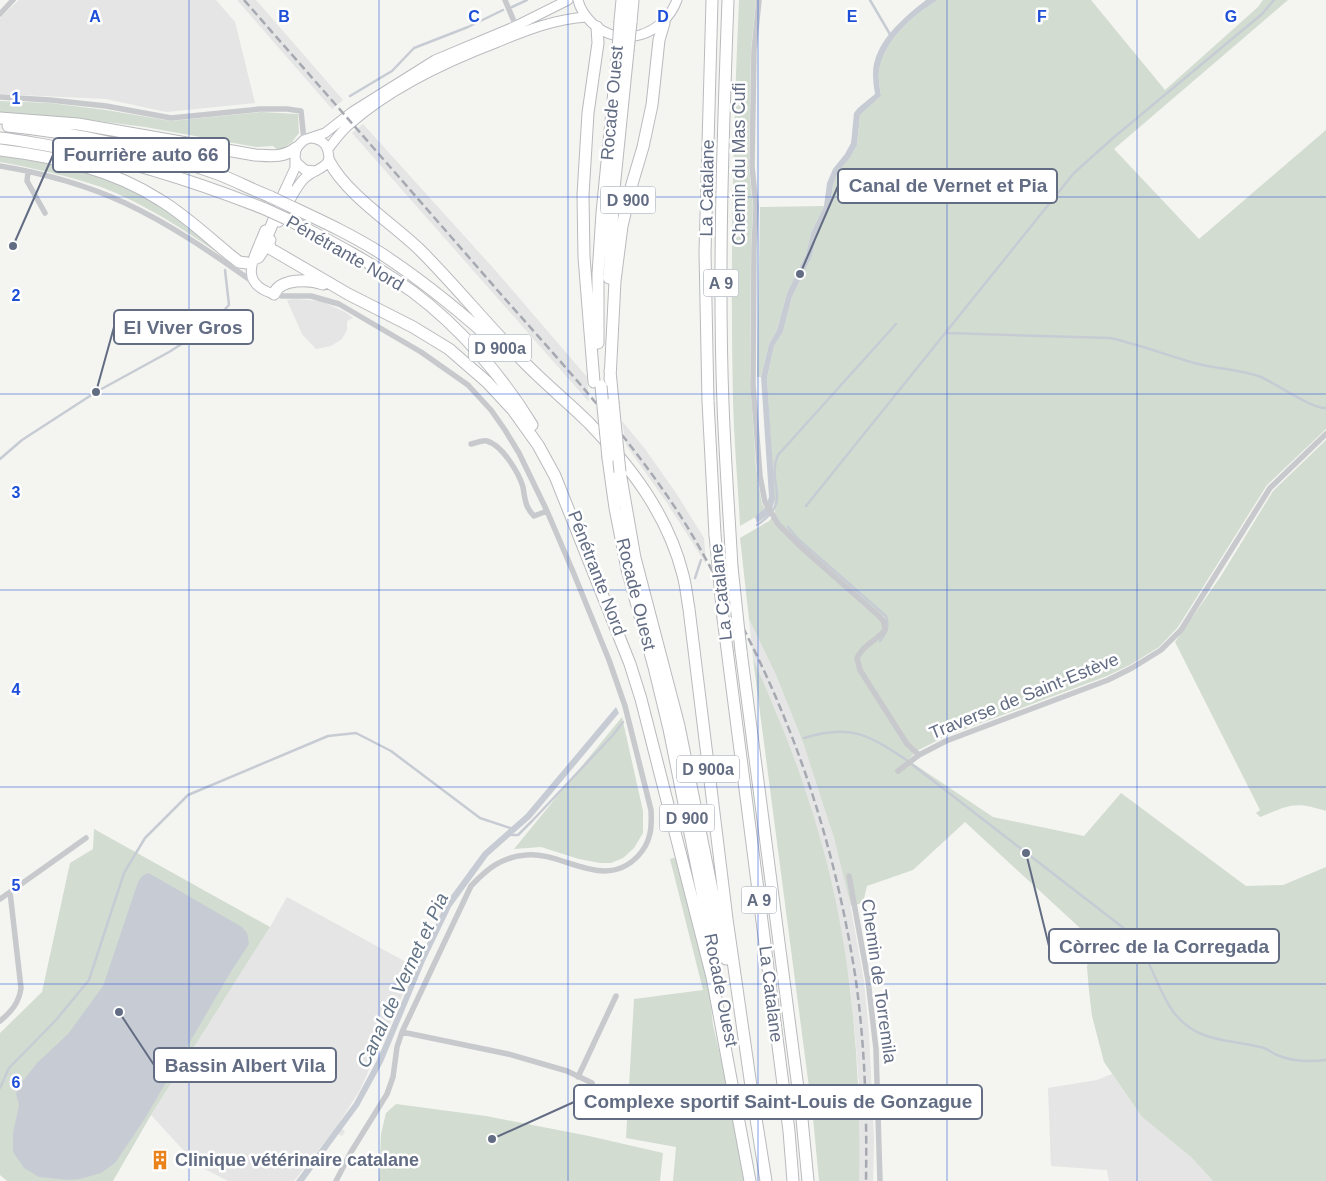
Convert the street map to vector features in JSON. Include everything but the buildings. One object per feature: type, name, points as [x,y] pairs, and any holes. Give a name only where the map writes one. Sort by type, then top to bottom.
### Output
[{"type":"highway","name":"Rocade Ouest","points":[[622,0],[625,21],[609,272],[608,331],[610,379],[620,472],[635,558],[679,726],[754,1107]]},
{"type":"highway","name":"Rocade Ouest","points":[[625,21],[633,0]]},
{"type":"highway","name":"La Catalane","points":[[712,0],[705,253],[708,400],[715,535],[723,618],[793,1181]]},
{"type":"highway","name":"La Catalane","points":[[728,0],[721,254],[723,404],[732,566],[741,651],[802,1119],[808,1181]]},
{"type":"highway","name":"D 900","points":[[610,379],[615,281],[622,226],[645,139],[652,105],[659,40],[664,23]]},
{"type":"highway","name":"D 900","points":[[597,27],[598,43],[588,113],[583,194],[584,257],[597,384]]},
{"type":"highway","name":"Rocade Ouest","points":[[623,51],[602,213],[598,274],[597,384],[615,508],[627,569],[654,666],[693,847],[755,1181]]},
{"type":"highway","points":[[0,118],[78,124],[256,155],[278,157],[302,146]]},
{"type":"highway","name":"Pénétrante Nord","points":[[0,125],[47,131],[147,152],[218,174],[340,230],[420,280],[462,312],[607,454]]},
{"type":"highway","name":"Pénétrante Nord","points":[[0,138],[96,154],[208,187],[289,220],[365,260],[414,293],[466,341],[521,407],[559,475],[620,630],[630,664]]},
{"type":"highway","points":[[0,150],[71,162],[125,180],[161,200],[239,262],[253,261]]},
{"type":"highway","points":[[328,161],[351,189],[418,249],[458,289],[507,345],[589,423],[607,454]]},
{"type":"highway","points":[[287,188],[266,238],[271,249],[348,294],[413,327],[449,349],[487,382],[513,410],[538,445],[555,476],[630,664]]},
{"type":"highway","points":[[274,294],[282,286],[303,280],[318,283],[348,294]]},
{"type":"highway","name":"D 900a","points":[[607,454],[626,464],[651,499],[663,521],[683,575],[689,609],[727,919],[754,1107]]},
{"type":"highway","name":"D 900a","points":[[630,664],[684,863],[712,977],[750,1181]]},
{"type":"highway","name":"D 900","points":[[754,1107],[766,1181]]},
{"type":"main road","points":[[274,294],[255,285],[256,268],[253,261],[266,228],[287,188],[302,146],[325,133],[352,112],[435,60],[516,26],[568,0]]},
{"type":"main road","points":[[578,0],[586,17],[597,27],[613,35],[631,37],[649,33],[664,23],[674,9],[677,0]]},
{"type":"main road","points":[[253,261],[268,246],[299,186],[306,177],[321,169],[328,161],[328,149],[350,123],[430,71],[474,51],[535,27],[586,17]]},
{"type":"main road","points":[[302,146],[321,141],[328,149]]},
{"type":"main road","points":[[302,146],[300,167],[311,172],[316,171]]},
{"type":"street","points":[[0,14],[13,0]]},
{"type":"street","points":[[505,0],[516,26]]},
{"type":"street","name":"Chemin du Mas Cufi","points":[[760,0],[754,50],[752,166],[756,207],[754,248],[754,385],[760,476],[764,502],[772,517],[802,548],[884,622],[885,630],[860,652],[857,658],[860,670],[907,744],[919,755]]},
{"type":"street","points":[[0,97],[106,106],[171,118],[244,110],[287,109],[301,111],[303,128],[302,146]]},
{"type":"street","points":[[0,166],[99,192],[126,203],[184,236],[255,285]]},
{"type":"street","points":[[28,172],[27,181],[45,214]]},
{"type":"street","points":[[274,294],[282,296],[311,296],[339,304],[421,352],[468,385],[491,410],[519,453],[581,591],[625,706],[651,810],[652,823],[646,845],[633,861],[612,871],[577,867],[540,855],[525,855],[506,858],[487,869],[471,886],[402,1032],[397,1046],[393,1077],[387,1094],[351,1152],[336,1181]]},
{"type":"street","name":"Traverse de Saint-Estève","points":[[919,755],[946,741],[1108,680],[1161,650],[1181,630],[1270,488],[1326,434]]},
{"type":"street","points":[[471,444],[488,441],[500,448],[520,480],[528,511],[534,516],[547,512]]},
{"type":"street","points":[[898,771],[919,755]]},
{"type":"street","points":[[0,899],[86,838]]},
{"type":"street","name":"Chemin de Torremila","points":[[849,876],[868,980],[876,1049],[880,1181]]},
{"type":"street","points":[[0,1021],[10,1012],[20,998],[21,988],[10,892]]},
{"type":"street","points":[[578,1077],[616,996]]},
{"type":"street","points":[[402,1032],[508,1054],[567,1071],[592,1083]]},
{"type":"shaded area","points":[[19,0],[216,0],[235,22],[255,103],[166,112],[106,99],[0,94],[0,18]]},
{"type":"shaded area","points":[[237,0],[256,0],[343,100],[332,109]]},
{"type":"shaded area","points":[[739,0],[756,0],[751,50],[749,166],[753,208],[750,378],[756,468],[762,504],[765,508],[759,515],[740,526],[732,351],[734,150]]},
{"type":"shaded area","points":[[926,0],[938,0],[909,21],[886,50],[879,72],[881,96],[860,115],[857,145],[850,158],[838,172],[833,185],[830,207],[817,235],[812,256],[792,297],[783,332],[774,346],[767,378],[775,499],[771,513],[757,523],[755,517],[765,508],[769,497],[761,377],[769,344],[777,330],[787,293],[806,254],[811,233],[824,206],[827,183],[833,169],[851,143],[854,113],[875,94],[873,74],[878,52],[899,23]]},
{"type":"shaded area","points":[[938,0],[1091,0],[1165,90],[1258,7],[1263,0],[1288,0],[1114,149],[1199,239],[1326,130],[1326,429],[1267,485],[1178,627],[1159,647],[1130,665],[1107,676],[944,737],[917,751],[908,760],[993,817],[1084,836],[1121,793],[1246,886],[1283,885],[1326,867],[1326,1181],[1213,1181],[1191,1157],[1142,1117],[1104,1062],[1092,1016],[1087,967],[1094,932],[1081,929],[965,822],[913,870],[867,886],[863,903],[851,906],[834,838],[804,745],[776,675],[749,619],[740,538],[769,521],[775,514],[767,378],[774,346],[783,332],[792,297],[812,256],[817,235],[830,207],[833,185],[838,172],[850,158],[857,145],[860,115],[881,96],[879,72],[886,50],[909,21]]},
{"type":"shaded area","points":[[0,101],[50,103],[171,121],[261,112],[298,114],[299,133],[292,142],[279,151],[273,146],[256,147],[145,127],[75,118],[0,112]]},
{"type":"shaded area","points":[[363,124],[495,270],[587,377],[589,402],[352,133]]},
{"type":"shaded area","points":[[0,156],[41,162],[82,172],[120,185],[166,210],[228,258],[166,219],[118,194],[64,176],[0,162]]},
{"type":"shaded area","points":[[824,206],[811,233],[806,254],[787,293],[777,330],[769,344],[761,377],[757,377],[760,207]]},
{"type":"shaded area","points":[[287,300],[321,301],[345,312],[353,318],[347,321],[347,330],[342,339],[331,346],[316,349],[302,334]]},
{"type":"shaded area","points":[[622,421],[645,449],[676,493],[704,538],[706,564],[667,503],[626,445]]},
{"type":"shaded area","points":[[1326,440],[1326,811],[1299,805],[1286,807],[1260,817],[1256,813],[1260,810],[1175,642],[1221,576],[1273,491]]},
{"type":"shaded area","points":[[749,619],[776,675],[804,745],[821,793],[846,881],[864,981],[869,1033],[874,1140],[873,1181],[859,1181],[859,1085],[855,1034],[850,985],[832,884],[807,798],[775,709],[753,659]]},
{"type":"shaded area","points":[[753,659],[777,714],[808,798],[825,855],[840,921],[851,995],[857,1069],[859,1181],[819,1181],[813,1118]]},
{"type":"shaded area","name":"Canal de Vernet et Pia","points":[[616,707],[619,713],[531,818],[488,856],[451,907],[425,961],[383,1062],[359,1106],[304,1181],[296,1181],[354,1103],[377,1060],[445,904],[483,852],[526,814]]},
{"type":"shaded area","points":[[622,717],[643,811],[643,833],[634,848],[623,858],[611,863],[579,859],[541,847],[514,849]]},
{"type":"shaded area","points":[[94,829],[270,927],[151,1115],[113,1181],[7,1181],[0,1175],[0,1033],[42,992],[70,863],[93,849]]},
{"type":"shaded area","points":[[677,857],[709,989],[713,1025],[728,1089],[745,1181],[673,1181],[676,1147],[626,1138],[634,999],[703,990],[670,859]]},
{"type":"shaded area","points":[[148,873],[242,927],[247,933],[249,944],[144,1120],[115,1163],[101,1173],[80,1179],[69,1180],[39,1177],[24,1168],[13,1152],[13,1133],[19,1105],[16,1094],[18,1087],[37,1063],[68,1034],[103,986],[138,882],[142,876]]},
{"type":"shaded area","points":[[287,897],[415,967],[360,1090],[337,1126],[345,1131],[342,1136],[333,1131],[294,1181],[228,1181],[197,1165],[151,1115]]},
{"type":"shaded area","points":[[1112,1074],[1142,1117],[1191,1157],[1213,1181],[1109,1181],[1107,1170],[1051,1166],[1048,1088],[1097,1080]]},
{"type":"shaded area","points":[[396,1104],[486,1116],[663,1153],[660,1181],[379,1181],[381,1134],[386,1113]]},
{"type":"waterway","points":[[512,7],[527,0]]},
{"type":"waterway","points":[[870,0],[891,36]]},
{"type":"waterway","points":[[806,506],[1074,173],[1113,138],[1262,14],[1274,0]]},
{"type":"waterway","points":[[350,96],[392,71],[414,48],[468,27],[503,10]]},
{"type":"waterway","points":[[0,459],[22,440],[96,392],[169,352],[207,328],[229,305],[225,270]]},
{"type":"waterway","points":[[757,525],[768,516],[777,500],[775,465],[778,455],[896,324]]},
{"type":"waterway","points":[[946,333],[1110,338],[1194,363],[1253,374],[1313,405],[1326,408]]},
{"type":"waterway","points":[[788,527],[798,539],[886,616],[887,629],[880,641]]},
{"type":"waterway","points":[[695,578],[701,560]]},
{"type":"waterway","points":[[509,835],[518,835],[613,735],[623,722]]},
{"type":"waterway","points":[[804,738],[834,732],[858,734],[880,743],[905,759],[1130,933],[1140,946],[1168,1004],[1177,1017],[1189,1027],[1204,1035],[1267,1049],[1289,1059],[1326,1060]]},
{"type":"waterway","points":[[0,1088],[9,1068],[56,1020],[89,980],[124,873],[145,838],[188,795],[328,736],[356,733],[391,751],[480,818],[513,829]]},
{"type":"railway","points":[[244,0],[609,419],[670,500],[700,548],[742,626],[766,674],[787,723],[805,773],[821,823],[847,927],[862,1031],[865,1081],[866,1181]]},
{"type":"place","name":"Fourrière auto 66","points":[[13,246]]},
{"type":"place","name":"Canal de Vernet et Pia","points":[[800,274]]},
{"type":"place","name":"El Viver Gros","points":[[96,392]]},
{"type":"place","name":"Còrrec de la Corregada","points":[[1026,853]]},
{"type":"place","name":"Bassin Albert Vila","points":[[119,1012]]},
{"type":"place","name":"Complexe sportif Saint-Louis de Gonzague","points":[[492,1139]]},
{"type":"place","name":"Clinique vétérinaire catalane","points":[[160,1160]]}]
